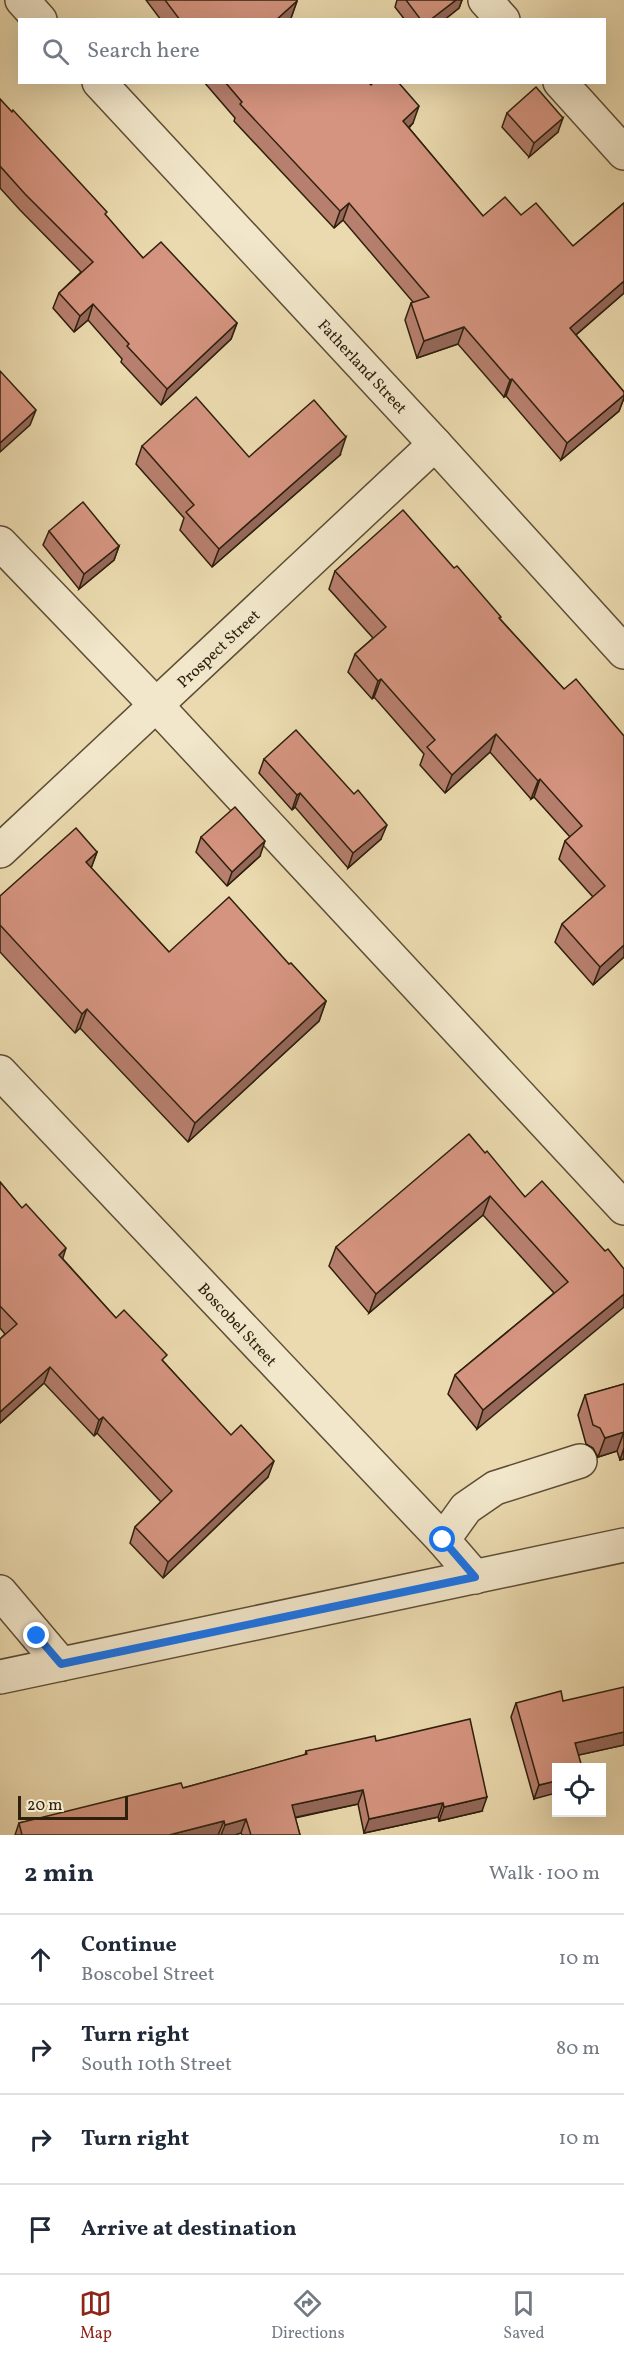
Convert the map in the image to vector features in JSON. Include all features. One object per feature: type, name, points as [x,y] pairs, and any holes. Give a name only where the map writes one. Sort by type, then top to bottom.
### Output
[{"type":"street","points":[[22,0],[38,18]]},
{"type":"street","points":[[485,0],[500,18]]},
{"type":"street","name":"Fatherland Street","points":[[101,84],[435,444],[624,652]]},
{"type":"street","points":[[562,84],[624,153]]},
{"type":"street","name":"Prospect Street","points":[[0,851],[435,444]]},
{"type":"street","points":[[0,543],[156,705],[624,1208]]},
{"type":"street","name":"Boscobel Street","points":[[0,1072],[443,1540],[475,1577]]},
{"type":"street","points":[[443,1540],[466,1508],[495,1488],[580,1461]]},
{"type":"street","points":[[0,1677],[624,1545]]},
{"type":"street","points":[[0,1592],[61,1664]]},
{"type":"building","points":[[165,0],[297,0],[278,18],[178,18]]},
{"type":"building","points":[[406,0],[456,0],[433,18],[420,18]]},
{"type":"building","points":[[227,84],[400,84],[419,106],[403,121],[483,216],[505,197],[521,215],[536,203],[573,246],[624,203],[624,281],[570,328],[624,392],[624,395],[567,443],[464,327],[424,341],[411,303],[429,297],[349,203],[340,211],[240,104],[242,102]]},
{"type":"building","points":[[536,87],[563,118],[534,143],[507,113]]},
{"type":"building","points":[[0,99],[12,112],[13,110],[107,212],[105,214],[143,258],[161,242],[237,323],[167,389],[127,346],[129,344],[93,304],[80,316],[59,293],[93,262],[0,166]]},
{"type":"building","points":[[0,371],[36,410],[0,443]]},
{"type":"building","points":[[196,397],[249,457],[314,400],[346,437],[219,549],[186,512],[194,505],[142,446]]},
{"type":"building","points":[[83,502],[119,546],[84,574],[49,531]]},
{"type":"building","points":[[403,510],[454,568],[457,566],[501,617],[499,618],[564,689],[576,679],[624,736],[624,945],[600,967],[562,924],[605,886],[565,841],[582,826],[496,734],[452,775],[427,747],[435,740],[381,679],[378,681],[355,654],[386,627],[335,571]]},
{"type":"building","points":[[296,730],[354,794],[358,790],[387,825],[353,853],[300,793],[297,795],[264,759]]},
{"type":"building","points":[[235,807],[265,841],[232,872],[201,837]]},
{"type":"building","points":[[76,828],[97,852],[86,862],[169,952],[229,897],[289,964],[291,963],[326,1001],[195,1123],[87,1009],[82,1014],[0,925],[0,896]]},
{"type":"building","points":[[469,1134],[485,1153],[487,1151],[525,1197],[542,1181],[605,1251],[608,1249],[624,1269],[624,1294],[483,1410],[455,1375],[568,1282],[490,1196],[376,1294],[336,1247]]},
{"type":"building","points":[[0,1182],[22,1208],[26,1204],[66,1248],[59,1255],[116,1318],[124,1310],[167,1355],[162,1360],[231,1435],[241,1425],[274,1461],[168,1562],[135,1527],[172,1491],[103,1417],[99,1420],[50,1367],[0,1412],[0,1339],[17,1324],[0,1306]]},
{"type":"building","points":[[624,1384],[624,1432],[605,1438],[600,1428],[593,1425],[585,1395]]},
{"type":"building","points":[[624,1687],[624,1732],[575,1743],[581,1763],[552,1763],[552,1782],[539,1785],[516,1703],[561,1691],[563,1701]]},
{"type":"building","points":[[470,1719],[487,1797],[444,1807],[443,1803],[369,1819],[363,1790],[292,1805],[300,1835],[251,1835],[246,1819],[225,1825],[224,1821],[169,1835],[22,1835],[19,1823],[181,1783],[183,1788],[307,1754],[306,1751],[375,1736],[376,1741]]},
{"type":"route","points":[[37,1636],[61,1664],[475,1577],[443,1540]]}]
